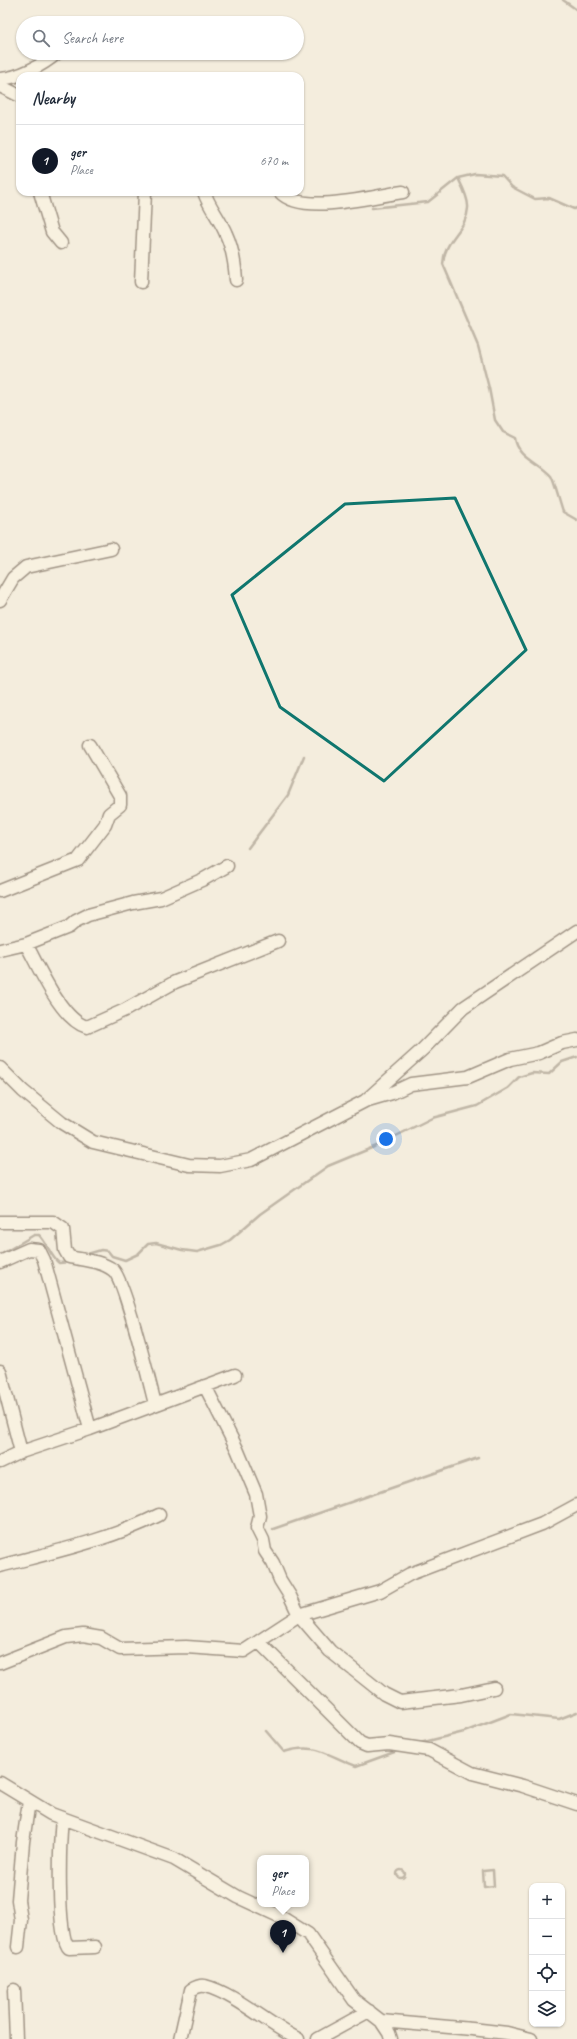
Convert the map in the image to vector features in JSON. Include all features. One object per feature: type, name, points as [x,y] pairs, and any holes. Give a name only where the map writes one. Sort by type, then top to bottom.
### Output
[{"type":"street","points":[[23,72],[46,60]]},
{"type":"street","points":[[0,79],[16,75]]},
{"type":"street","points":[[0,86],[16,94]]},
{"type":"street","points":[[283,196],[286,199],[299,202],[332,204],[403,192]]},
{"type":"street","points":[[41,196],[52,232],[61,243]]},
{"type":"street","points":[[141,282],[145,196]]},
{"type":"street","points":[[206,196],[227,234],[234,254],[236,280]]},
{"type":"street","points":[[0,600],[13,578],[26,568],[111,549]]},
{"type":"street","points":[[0,891],[78,860],[105,826],[109,814],[120,805],[120,796],[90,745]]},
{"type":"street","points":[[0,950],[26,944],[69,927],[76,921],[88,915],[133,903],[161,898],[204,880],[227,866]]},
{"type":"street","points":[[365,1101],[423,1049],[463,1008],[577,931]]},
{"type":"street","points":[[26,944],[44,978],[67,1013],[79,1025],[87,1027],[125,1010],[175,982],[278,941]]},
{"type":"street","points":[[0,1068],[24,1091],[62,1123],[94,1142],[189,1165],[220,1166],[251,1160],[365,1101],[392,1093],[411,1084],[468,1077],[510,1059],[539,1053],[562,1043],[577,1040]]},
{"type":"street","points":[[0,1222],[52,1222],[63,1229],[65,1250],[69,1257],[104,1264],[114,1271],[124,1291],[155,1404]]},
{"type":"street","points":[[0,1262],[29,1249],[39,1250],[44,1260],[90,1430]]},
{"type":"street","points":[[0,1372],[21,1452]]},
{"type":"street","points":[[0,1462],[21,1452],[90,1430],[155,1404],[235,1375]]},
{"type":"street","points":[[205,1386],[237,1449],[256,1494],[260,1516],[257,1528],[263,1540],[264,1551],[273,1563],[280,1580],[299,1615],[330,1651],[384,1694],[400,1702],[461,1695],[494,1688]]},
{"type":"street","points":[[0,1663],[66,1636],[83,1634],[101,1638],[120,1649],[136,1650],[186,1647],[244,1650],[259,1642],[299,1615],[380,1591],[410,1574],[542,1524],[577,1505]]},
{"type":"street","points":[[0,1566],[107,1536],[159,1515]]},
{"type":"street","points":[[259,1642],[360,1742],[367,1746],[389,1744],[429,1750],[472,1773],[523,1786],[577,1804]]},
{"type":"street","points":[[0,1783],[51,1814],[174,1858],[238,1898],[257,1906]]},
{"type":"street","points":[[18,1947],[21,1920],[18,1900],[23,1842],[29,1801]]},
{"type":"street","points":[[62,1818],[59,1852],[63,1934],[66,1945],[72,1948],[95,1947]]},
{"type":"street","points":[[258,1907],[281,1917],[308,1934],[354,2000],[381,2021],[389,2033],[390,2039]]},
{"type":"street","points":[[180,2039],[191,1990],[197,1986],[205,1986],[262,2016],[283,2032],[298,2039]]},
{"type":"street","points":[[14,1990],[13,2007],[16,2039]]},
{"type":"street","points":[[318,2039],[369,2011]]},
{"type":"street","points":[[381,2021],[507,2033],[531,2039]]},
{"type":"highlighted area","points":[[455,498],[526,650],[384,781],[280,707],[232,595],[345,504]]},
{"type":"waterway","points":[[563,0],[577,10]]},
{"type":"waterway","points":[[372,208],[428,202],[458,178],[475,174],[502,176],[512,187],[535,199],[549,198],[574,209],[577,208]]},
{"type":"waterway","points":[[458,178],[467,201],[467,216],[447,248],[444,255],[443,264],[478,346],[489,388],[495,420],[503,432],[515,438],[517,445],[524,455],[551,476],[563,512],[577,520]]},
{"type":"waterway","points":[[248,848],[288,795],[304,756]]},
{"type":"waterway","points":[[84,1255],[101,1250],[108,1251],[112,1256],[125,1260],[138,1254],[148,1244],[156,1243],[182,1250],[197,1252],[221,1245],[230,1240],[260,1214],[328,1166],[374,1147],[432,1118],[477,1106],[508,1088],[519,1077],[532,1073],[549,1074],[562,1062],[577,1057]]},
{"type":"waterway","points":[[0,1255],[34,1235],[39,1235],[45,1242],[53,1257],[59,1263],[71,1262]]},
{"type":"waterway","points":[[273,1529],[478,1458]]},
{"type":"waterway","points":[[420,1743],[464,1732],[511,1714],[559,1719],[577,1712]]},
{"type":"waterway","points":[[266,1731],[284,1752],[295,1749],[313,1749],[356,1766],[400,1750]]},
{"type":"waterway","points":[[401,1870],[404,1871],[405,1874],[404,1877],[401,1878],[398,1877],[397,1874],[398,1871],[401,1870]]},
{"type":"waterway","points":[[493,1870],[494,1886],[484,1887],[483,1871],[493,1870]]},
{"type":"place","name":"ger","points":[[283,1953]]}]
